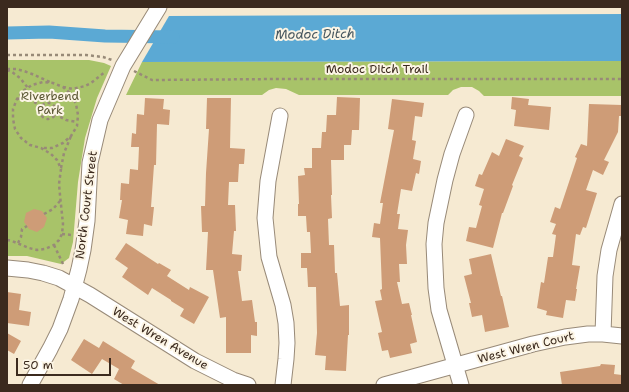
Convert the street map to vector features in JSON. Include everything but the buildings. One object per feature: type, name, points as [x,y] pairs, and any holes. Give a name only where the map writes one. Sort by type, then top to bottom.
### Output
[{"type":"street","name":"North Court Street","points":[[30,385],[60,329],[75,286],[83,250],[87,221],[90,162],[100,120],[124,64],[158,8]]},
{"type":"street","points":[[461,385],[439,310],[436,288],[434,244],[436,223],[444,180],[466,115]]},
{"type":"street","points":[[280,116],[268,181],[265,218],[269,257],[283,305],[286,323],[287,343],[283,385]]},
{"type":"street","points":[[604,334],[605,276],[609,250],[622,204]]},
{"type":"street","name":"West Wren Avenue","points":[[7,268],[43,273],[75,286],[195,361],[227,377],[248,385]]},
{"type":"street","name":"West Wren Court","points":[[455,366],[565,337],[588,334],[622,336]]},
{"type":"street","points":[[384,385],[455,366]]},
{"type":"path","name":"Modoc Ditch Trail","points":[[7,55],[86,55],[103,57],[124,64],[152,80],[622,79]]},
{"type":"path","points":[[7,70],[16,69],[24,71],[63,87],[73,89],[91,84],[105,71],[124,64]]},
{"type":"path","points":[[7,70],[20,78],[28,88]]},
{"type":"path","points":[[53,83],[43,82],[32,85],[23,91],[13,108],[13,119],[15,129],[21,138],[51,154],[57,160],[61,169]]},
{"type":"path","points":[[7,240],[37,250],[45,249],[54,245],[62,234],[63,224],[59,184],[61,169],[64,153],[77,126],[78,115],[76,104],[71,94],[63,87]]},
{"type":"path","points":[[17,99],[24,98],[42,107]]},
{"type":"path","points":[[46,104],[51,104],[56,109],[55,114],[52,118],[49,118],[43,116],[40,112],[42,107],[46,104]]},
{"type":"path","points":[[55,114],[66,120],[77,122]]},
{"type":"path","points":[[41,148],[52,148],[63,143],[71,136]]},
{"type":"path","points":[[44,214],[53,209],[60,201]]},
{"type":"path","points":[[18,243],[21,237],[22,229],[26,226]]},
{"type":"green space","name":"Riverbend Park","points":[[7,60],[89,60],[111,66],[97,98],[85,138],[78,182],[73,242],[69,258],[61,264],[27,256],[7,256]]},
{"type":"green space","points":[[622,61],[622,96],[484,96],[472,87],[461,87],[453,90],[448,95],[299,95],[286,89],[276,88],[269,90],[262,95],[126,95],[142,62]]},
{"type":"water","points":[[622,14],[622,61],[142,62],[169,16]]},
{"type":"waterway","name":"Modoc Ditch","points":[[7,33],[49,32],[105,36],[173,37]]}]
